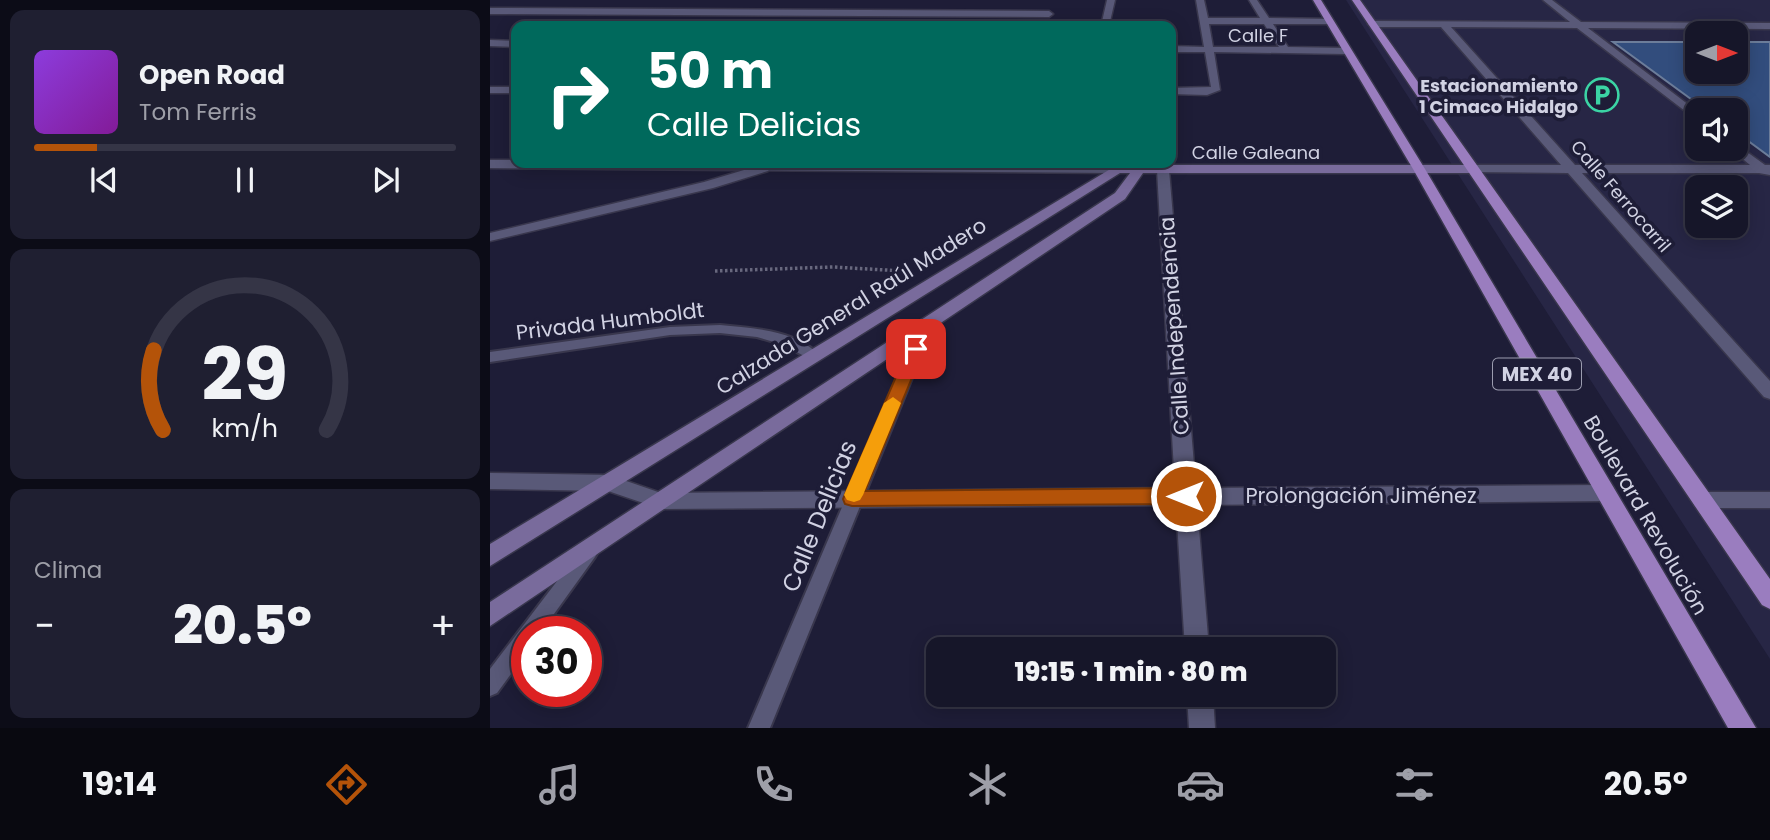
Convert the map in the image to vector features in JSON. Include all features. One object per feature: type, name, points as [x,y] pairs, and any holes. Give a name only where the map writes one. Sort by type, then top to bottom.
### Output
[{"type":"main road","name":"Boulevard Revolución","points":[[1317,0],[1419,169],[1743,728]]},
{"type":"main road","name":"MEX 40","points":[[1356,0],[1770,598]]},
{"type":"main road","name":"Calle Galeana","points":[[1117,169],[1473,169]]},
{"type":"main road","name":"Calzada General Raúl Madero","points":[[490,556],[1117,169]]},
{"type":"main road","points":[[490,615],[1120,195],[1139,169]]},
{"type":"street","points":[[760,21],[785,0]]},
{"type":"street","points":[[836,21],[855,0]]},
{"type":"street","points":[[1106,21],[1111,0]]},
{"type":"street","points":[[1176,92],[1216,88],[1200,0]]},
{"type":"street","points":[[1253,0],[1285,50]]},
{"type":"street","points":[[1548,0],[1685,108]]},
{"type":"street","points":[[490,11],[1051,11],[1047,21]]},
{"type":"street","points":[[1204,21],[1329,21]]},
{"type":"street","points":[[1373,24],[1770,26]]},
{"type":"street","name":"Calle Ferrocarril","points":[[1443,24],[1770,393]]},
{"type":"street","points":[[490,43],[511,44]]},
{"type":"street","name":"Calle F","points":[[1176,49],[1346,51]]},
{"type":"street","points":[[490,90],[511,90]]},
{"type":"street","points":[[1748,157],[1768,171]]},
{"type":"street","name":"Calle Galeana","points":[[490,164],[511,164]]},
{"type":"street","points":[[490,237],[684,192],[764,168]]},
{"type":"street","name":"Calle Galeana","points":[[1102,168],[1117,169]]},
{"type":"street","name":"Calle Galeana","points":[[1473,169],[1768,171]]},
{"type":"street","name":"Calle Independencia","points":[[1163,170],[1196,637]]},
{"type":"street","name":"Prolongación Jiménez","points":[[490,481],[609,482],[661,501],[1606,493]]},
{"type":"street","points":[[1702,500],[1770,500]]},
{"type":"street","points":[[1201,707],[1202,728]]},
{"type":"lane","name":"Calle Delicias","points":[[759,728],[927,324]]},
{"type":"lane","name":"Privada Humboldt","points":[[490,357],[670,331],[720,329],[758,332],[789,342],[813,356]]},
{"type":"lane","points":[[541,616],[594,545]]},
{"type":"lane","points":[[490,686],[511,657]]},
{"type":"path","name":"Privada Humboldt","points":[[715,271],[881,268],[942,276]]},
{"type":"shaded area","points":[[1346,0],[1770,0],[1770,659]]},
{"type":"building","points":[[1613,42],[1685,42],[1685,84],[1748,84],[1748,42],[1770,42],[1770,157],[1748,141],[1748,98],[1690,98]]},
{"type":"slow traffic","points":[[854,495],[893,403]]},
{"type":"place","name":"Estacionamiento 1 Cimaco Hidalgo","points":[[1602,95]]},
{"type":"route","points":[[916,349],[852,499],[1186,496]]}]
